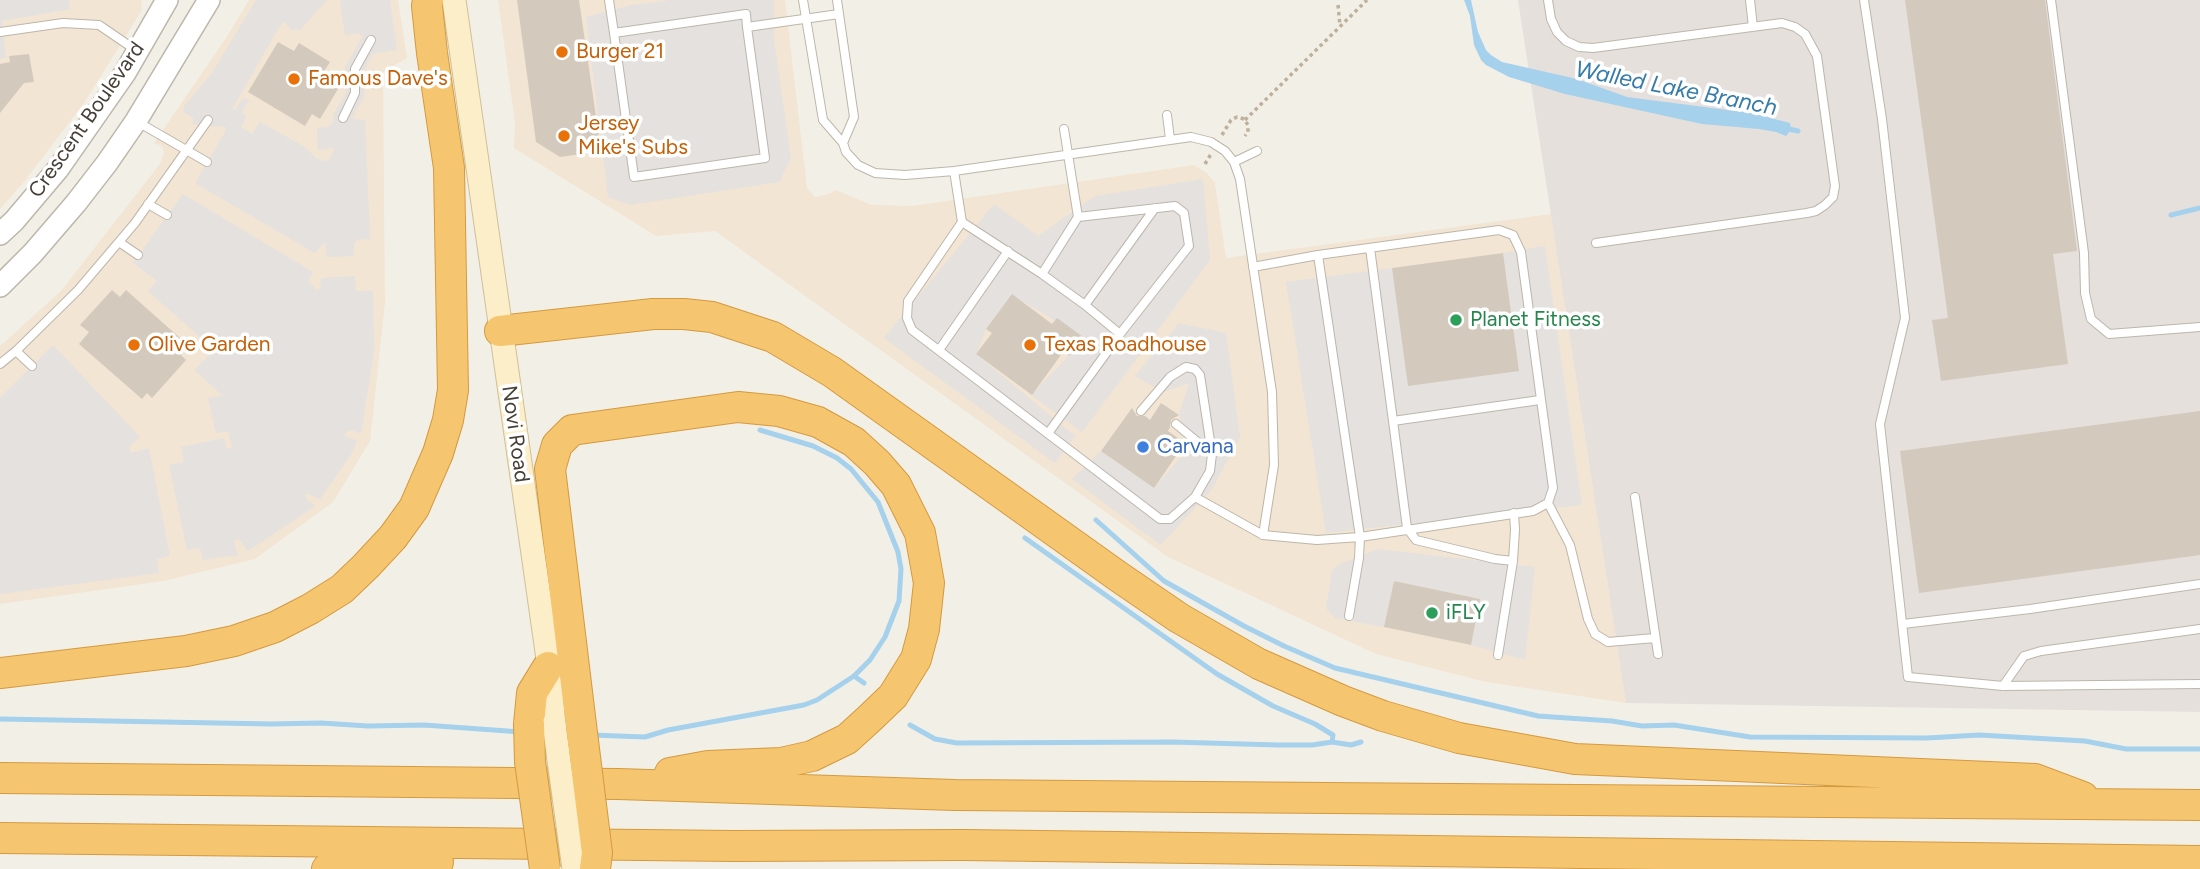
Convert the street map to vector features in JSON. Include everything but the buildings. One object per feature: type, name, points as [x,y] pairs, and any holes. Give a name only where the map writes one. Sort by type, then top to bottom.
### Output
[{"type":"highway","points":[[0,673],[186,651],[234,641],[275,627],[342,589],[393,537],[414,508],[438,453],[453,390],[449,168],[432,53],[428,0]]},
{"type":"highway","points":[[500,331],[653,314],[684,314],[712,317],[773,337],[832,372],[1179,618],[1259,664],[1383,716],[1460,738],[1576,759],[2035,779],[2103,804]]},
{"type":"highway","points":[[595,869],[597,853],[555,724],[550,469],[557,445],[572,430],[738,407],[779,411],[818,422],[854,442],[896,485],[920,533],[929,583],[924,629],[916,659],[892,696],[847,739],[812,756],[781,763],[708,766],[618,783]]},
{"type":"highway","points":[[548,667],[532,693],[555,724]]},
{"type":"highway","points":[[545,869],[530,762],[555,724]]},
{"type":"highway","points":[[0,778],[618,783],[955,795],[2200,805]]},
{"type":"highway","points":[[0,838],[734,846],[963,845],[2200,861]]},
{"type":"highway","points":[[327,869],[341,864],[692,857],[734,846]]},
{"type":"main road","name":"Novi Road","points":[[454,0],[548,667]]},
{"type":"main road","points":[[555,724],[573,869]]},
{"type":"street","name":"Crescent Boulevard","points":[[7,228],[58,169],[125,73],[167,0]]},
{"type":"street","name":"Crescent Boulevard","points":[[0,286],[76,203],[136,121],[209,0]]},
{"type":"street","points":[[58,169],[52,190],[58,200],[76,203]]},
{"type":"street","points":[[7,228],[25,223],[30,232],[33,253]]},
{"type":"lane","points":[[609,0],[634,177],[765,158],[746,14],[614,33]]},
{"type":"lane","points":[[803,0],[822,120],[858,165],[875,173],[905,175],[954,171],[1191,137],[1216,145],[1234,162],[1240,178],[1272,392],[1274,465],[1263,536]]},
{"type":"lane","points":[[837,0],[854,117],[843,143]]},
{"type":"lane","points":[[1548,0],[1551,19],[1557,32],[1566,41],[1579,47],[1593,48],[1782,23],[1805,34],[1817,56],[1835,186],[1833,197],[1816,211],[1807,213],[1596,243]]},
{"type":"lane","points":[[1750,0],[1753,27]]},
{"type":"lane","points":[[1864,0],[1882,119],[1905,318],[1880,424],[1908,677],[2003,686],[2200,684]]},
{"type":"lane","points":[[2051,0],[2084,253],[2085,293],[2091,319],[2109,334],[2200,327]]},
{"type":"lane","points":[[747,27],[839,14]]},
{"type":"lane","points":[[0,32],[62,23],[99,25],[137,51]]},
{"type":"lane","points":[[343,118],[355,93],[355,69],[371,40]]},
{"type":"lane","points":[[1167,115],[1170,139]]},
{"type":"lane","points":[[0,365],[78,290],[119,242],[208,120]]},
{"type":"lane","points":[[136,121],[207,162]]},
{"type":"lane","points":[[1042,274],[1077,217],[1064,129]]},
{"type":"lane","points":[[1234,162],[1257,151]]},
{"type":"lane","points":[[954,171],[962,222],[908,301],[908,318],[912,330],[1160,519],[1170,519],[1195,497],[1210,471],[1212,454],[1200,375],[1195,369],[1186,367],[1170,377],[1141,411]]},
{"type":"lane","points":[[148,204],[167,215]]},
{"type":"lane","points":[[1049,432],[1120,334],[1189,246],[1184,213],[1175,206],[1077,217]]},
{"type":"lane","points":[[1085,305],[1155,208]]},
{"type":"lane","points":[[962,222],[1042,274],[1120,334]]},
{"type":"lane","points":[[1195,497],[1263,536],[1317,540],[1360,537],[1533,511],[1548,503],[1553,488],[1521,252],[1513,235],[1499,230],[1318,255],[1253,267]]},
{"type":"lane","points":[[119,242],[138,256]]},
{"type":"lane","points":[[1370,248],[1407,528],[1416,540],[1514,561]]},
{"type":"lane","points":[[939,350],[1008,251]]},
{"type":"lane","points":[[1318,255],[1360,537],[1349,615]]},
{"type":"lane","points":[[16,351],[32,366]]},
{"type":"lane","points":[[1394,421],[1540,400]]},
{"type":"lane","points":[[1176,424],[1212,454]]},
{"type":"lane","points":[[1635,497],[1658,654]]},
{"type":"lane","points":[[1548,503],[1570,545],[1588,619],[1595,634],[1608,642],[1656,638]]},
{"type":"lane","points":[[1497,655],[1514,561],[1514,513]]},
{"type":"lane","points":[[1903,624],[2200,584]]},
{"type":"lane","points":[[2003,686],[2024,656],[2042,651],[2200,629]]},
{"type":"path","points":[[1245,120],[1367,0]]},
{"type":"path","points":[[1338,5],[1340,26]]},
{"type":"path","points":[[1205,164],[1231,120],[1237,117],[1245,120],[1249,128],[1245,136]]},
{"type":"shaded area","points":[[0,0],[141,0],[142,10],[84,103],[0,209]]},
{"type":"shaded area","points":[[0,0],[69,0],[70,9],[2,21],[6,58],[0,59]]},
{"type":"shaded area","points":[[249,0],[398,0],[407,58],[383,72],[385,303],[370,441],[333,502],[255,559],[164,581],[0,604],[0,346],[61,291],[159,165],[164,154],[162,146],[154,143]]},
{"type":"shaded area","points":[[256,0],[327,0],[299,31],[296,28],[293,31],[284,22],[281,24],[232,109],[235,110],[243,98],[249,100],[242,112],[246,117],[241,127],[252,134],[260,122],[324,161],[329,160],[334,150],[318,150],[317,128],[332,124],[334,113],[346,93],[345,67],[362,37],[358,33],[345,35],[340,0],[390,0],[397,50],[372,54],[364,72],[364,97],[353,116],[353,119],[365,120],[370,239],[357,240],[354,243],[354,256],[327,257],[325,242],[315,253],[195,183],[226,127],[192,124],[194,119],[183,111],[184,106],[212,73]]},
{"type":"shaded area","points":[[498,0],[785,0],[807,188],[815,197],[836,190],[871,205],[912,206],[1194,165],[1207,173],[1215,183],[1226,258],[1551,214],[1626,703],[1486,682],[1376,654],[1168,557],[715,231],[656,236],[514,148],[515,123]]},
{"type":"shaded area","points":[[671,0],[774,0],[774,39],[791,158],[779,182],[630,205],[608,197],[586,17],[631,5]]},
{"type":"shaded area","points":[[1518,0],[2200,0],[2200,712],[1626,703]]},
{"type":"shaded area","points":[[1203,179],[1210,260],[1082,432],[1031,395],[1069,356],[1083,337],[1012,295],[986,329],[976,354],[1075,436],[1055,463],[884,338],[994,204],[1038,236],[1095,196]]},
{"type":"shaded area","points":[[183,194],[313,272],[308,282],[317,290],[320,288],[321,278],[355,276],[356,291],[373,291],[374,352],[361,433],[349,430],[345,434],[346,437],[357,440],[352,453],[320,499],[306,493],[306,499],[315,506],[248,551],[239,539],[234,543],[238,555],[203,560],[200,548],[187,550],[169,465],[184,462],[181,447],[224,438],[227,449],[232,448],[228,431],[216,433],[208,398],[221,394],[194,370],[214,351],[217,344],[213,337],[208,344],[148,291],[157,281],[133,263]]},
{"type":"shaded area","points":[[1545,246],[1582,505],[1326,533],[1286,282],[1392,268],[1519,370],[1503,253]]},
{"type":"shaded area","points":[[1179,323],[1226,333],[1240,437],[1212,489],[1161,545],[1072,479],[1101,451],[1154,488],[1191,446],[1179,415],[1189,383],[1163,392],[1135,376]]},
{"type":"shaded area","points":[[53,345],[140,437],[129,447],[131,453],[149,448],[170,556],[157,559],[159,573],[0,594],[0,398]]},
{"type":"shaded area","points":[[1377,549],[1535,567],[1525,660],[1471,645],[1480,599],[1394,581],[1384,627],[1335,618],[1326,608],[1332,570]]},
{"type":"water","points":[[1464,0],[1471,0],[1478,32],[1486,50],[1502,62],[1577,79],[1627,97],[1751,113],[1790,123],[1791,130],[1786,136],[1759,129],[1702,124],[1565,94],[1509,77],[1481,60],[1474,45],[1470,16]]},
{"type":"waterway","name":"Walled Lake Branch","points":[[1784,128],[1798,131]]},
{"type":"waterway","name":"Walled Lake Branch","points":[[2171,215],[2200,208]]},
{"type":"waterway","points":[[591,735],[645,737],[668,730],[804,705],[817,700],[854,676],[870,660],[885,637],[899,601],[901,569],[898,552],[878,502],[851,469],[837,458],[813,446],[760,430]]},
{"type":"waterway","points":[[1096,520],[1164,581],[1284,646],[1335,668],[1538,716],[1612,721],[1642,726],[1674,725],[1750,737],[1927,738],[1979,735],[2085,741],[2126,749],[2200,749]]},
{"type":"waterway","points":[[1025,538],[1217,674],[1273,706],[1315,724],[1333,735],[1332,742]]},
{"type":"waterway","points":[[854,676],[864,683]]},
{"type":"waterway","points":[[0,719],[424,725],[521,732]]},
{"type":"waterway","points":[[910,725],[935,739],[957,743],[1172,742],[1312,745],[1332,742],[1351,745],[1361,742]]},
{"type":"place","name":"Burger 21","points":[[562,52]]},
{"type":"place","name":"Famous Dave's","points":[[294,79]]},
{"type":"place","name":"Jersey Mike's Subs","points":[[564,136]]},
{"type":"place","name":"Planet Fitness","points":[[1456,320]]},
{"type":"place","name":"Olive Garden","points":[[134,345]]},
{"type":"place","name":"Texas Roadhouse","points":[[1030,345]]},
{"type":"place","name":"Carvana","points":[[1143,447]]},
{"type":"place","name":"iFLY","points":[[1432,613]]}]
